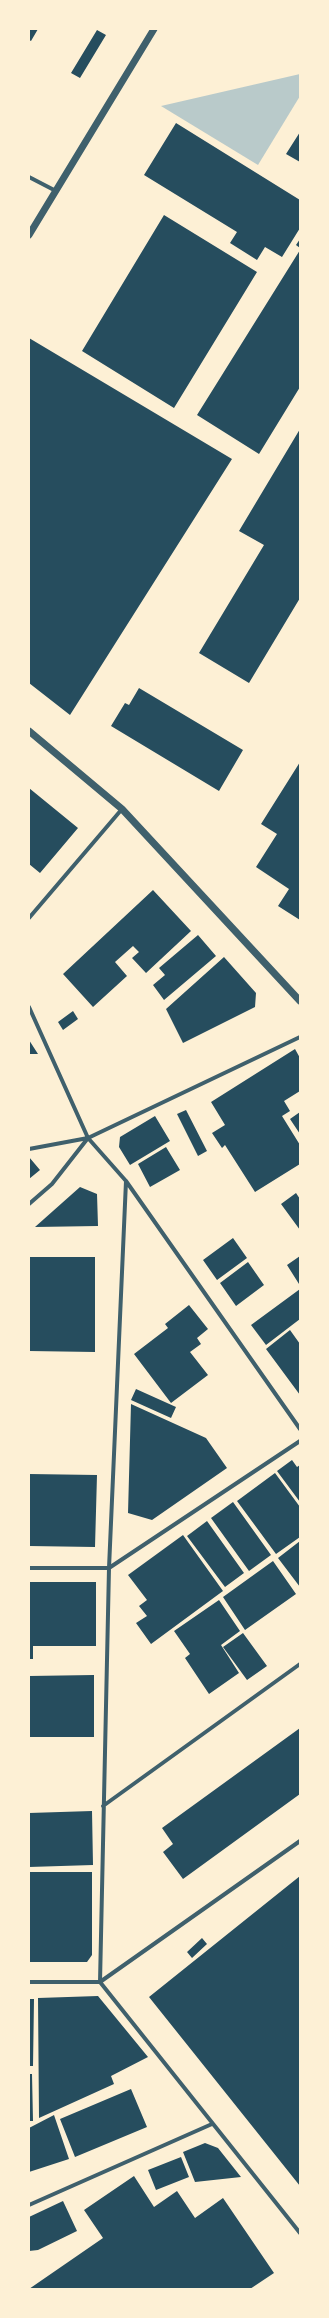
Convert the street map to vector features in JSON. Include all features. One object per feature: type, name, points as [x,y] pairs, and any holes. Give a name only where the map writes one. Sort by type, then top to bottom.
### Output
[{"type":"street","points":[[29,235],[154,29]]},
{"type":"street","points":[[29,177],[56,192]]},
{"type":"street","points":[[29,731],[122,810],[300,1001]]},
{"type":"street","points":[[29,918],[122,810]]},
{"type":"street","points":[[29,1008],[88,1138],[126,1181],[300,1429]]},
{"type":"street","points":[[29,1149],[88,1138],[300,1037]]},
{"type":"street","points":[[29,1204],[52,1184],[88,1138]]},
{"type":"street","points":[[126,1181],[108,1568],[102,1806],[100,1982],[300,2233]]},
{"type":"street","points":[[29,1568],[108,1568],[300,1441]]},
{"type":"street","points":[[102,1806],[300,1664]]},
{"type":"street","points":[[29,1982],[100,1982],[300,1841]]},
{"type":"street","points":[[29,2205],[212,2124]]},
{"type":"shaded area","points":[[300,74],[300,96],[258,165],[161,106]]},
{"type":"building","points":[[29,29],[38,29],[31,41],[29,40]]},
{"type":"building","points":[[97,30],[106,35],[80,78],[71,73]]},
{"type":"building","points":[[176,123],[300,200],[300,228],[282,257],[265,247],[257,260],[230,243],[237,232],[144,175]]},
{"type":"building","points":[[300,132],[300,162],[286,154]]},
{"type":"building","points":[[164,215],[257,272],[174,408],[82,351]]},
{"type":"building","points":[[300,239],[300,248],[296,245]]},
{"type":"building","points":[[300,250],[300,387],[259,454],[197,415]]},
{"type":"building","points":[[29,338],[232,459],[70,715],[29,683]]},
{"type":"building","points":[[300,429],[300,598],[249,683],[199,653],[264,545],[239,531]]},
{"type":"building","points":[[139,688],[243,750],[219,791],[111,726],[125,703],[129,705]]},
{"type":"building","points":[[300,762],[300,920],[278,906],[289,889],[256,867],[277,834],[261,824]]},
{"type":"building","points":[[29,788],[78,828],[40,873],[29,864]]},
{"type":"building","points":[[153,890],[191,931],[146,973],[132,958],[139,952],[133,946],[115,962],[127,976],[93,1007],[63,974]]},
{"type":"building","points":[[198,935],[216,956],[164,1000],[153,985],[165,975],[159,968]]},
{"type":"building","points":[[224,957],[256,993],[255,1007],[183,1043],[166,1009]]},
{"type":"building","points":[[73,1011],[78,1019],[63,1030],[58,1022]]},
{"type":"building","points":[[29,1040],[38,1054],[29,1054]]},
{"type":"building","points":[[295,1049],[300,1058],[300,1091],[284,1101],[290,1111],[282,1116],[300,1145],[300,1164],[255,1192],[225,1145],[222,1148],[212,1133],[225,1125],[211,1102]]},
{"type":"building","points":[[186,1110],[207,1151],[198,1156],[177,1114]]},
{"type":"building","points":[[300,1112],[300,1134],[290,1119]]},
{"type":"building","points":[[155,1116],[170,1141],[130,1165],[119,1147],[120,1137]]},
{"type":"building","points":[[166,1147],[180,1170],[150,1187],[138,1164]]},
{"type":"building","points":[[29,1157],[40,1170],[29,1179]]},
{"type":"building","points":[[80,1187],[97,1194],[98,1226],[35,1227]]},
{"type":"building","points":[[296,1193],[300,1199],[300,1230],[281,1204]]},
{"type":"building","points":[[233,1238],[247,1258],[217,1280],[203,1260]]},
{"type":"building","points":[[300,1256],[300,1283],[299,1284],[287,1265]]},
{"type":"building","points":[[29,1257],[95,1257],[95,1352],[29,1351]]},
{"type":"building","points":[[248,1262],[264,1285],[236,1306],[220,1283]]},
{"type":"building","points":[[300,1289],[300,1319],[266,1345],[251,1325]]},
{"type":"building","points":[[189,1305],[208,1329],[197,1338],[201,1344],[190,1352],[208,1375],[171,1403],[134,1354],[168,1328],[165,1324]]},
{"type":"building","points":[[290,1330],[300,1344],[300,1395],[266,1349]]},
{"type":"building","points":[[136,1389],[176,1407],[171,1418],[131,1400]]},
{"type":"building","points":[[131,1404],[206,1438],[227,1468],[152,1520],[128,1513]]},
{"type":"building","points":[[292,1460],[297,1467],[300,1465],[300,1502],[277,1471]]},
{"type":"building","points":[[275,1473],[300,1507],[300,1537],[276,1554],[237,1501]]},
{"type":"building","points":[[29,1474],[97,1475],[95,1547],[29,1546]]},
{"type":"building","points":[[233,1502],[271,1555],[249,1571],[211,1518]]},
{"type":"building","points":[[207,1521],[244,1573],[225,1587],[187,1536]]},
{"type":"building","points":[[183,1535],[223,1591],[151,1644],[136,1623],[147,1616],[139,1606],[147,1600],[128,1575]]},
{"type":"building","points":[[300,1541],[300,1587],[278,1558]]},
{"type":"building","points":[[273,1561],[296,1594],[245,1630],[223,1597]]},
{"type":"building","points":[[29,1582],[96,1582],[96,1646],[33,1646],[33,1659],[29,1659]]},
{"type":"building","points":[[219,1600],[240,1631],[221,1645],[239,1673],[209,1694],[185,1658],[190,1654],[174,1631]]},
{"type":"building","points":[[243,1633],[267,1666],[247,1680],[223,1647]]},
{"type":"building","points":[[94,1675],[94,1737],[29,1737],[29,1676]]},
{"type":"building","points":[[300,1728],[300,1794],[183,1879],[163,1852],[173,1844],[162,1828]]},
{"type":"building","points":[[92,1811],[93,1865],[29,1867],[29,1813]]},
{"type":"building","points":[[29,1872],[92,1872],[92,1955],[87,1962],[29,1962]]},
{"type":"building","points":[[300,1876],[300,2186],[149,1997]]},
{"type":"building","points":[[202,1938],[207,1944],[192,1958],[187,1952]]},
{"type":"building","points":[[98,1996],[148,2057],[111,2076],[114,2084],[39,2118],[38,1998]]},
{"type":"building","points":[[29,1999],[34,1999],[33,2066],[29,2066]]},
{"type":"building","points":[[29,2074],[32,2074],[33,2121],[29,2121]]},
{"type":"building","points":[[131,2089],[147,2127],[75,2157],[60,2119]]},
{"type":"building","points":[[54,2115],[69,2159],[29,2172],[29,2128]]},
{"type":"building","points":[[205,2143],[218,2148],[241,2177],[195,2182],[183,2152]]},
{"type":"building","points":[[181,2157],[189,2177],[156,2190],[148,2170]]},
{"type":"building","points":[[134,2176],[154,2207],[177,2191],[195,2218],[223,2198],[274,2273],[250,2289],[29,2289],[103,2238],[84,2210]]},
{"type":"building","points":[[63,2201],[77,2231],[38,2250],[29,2251],[29,2217]]}]
